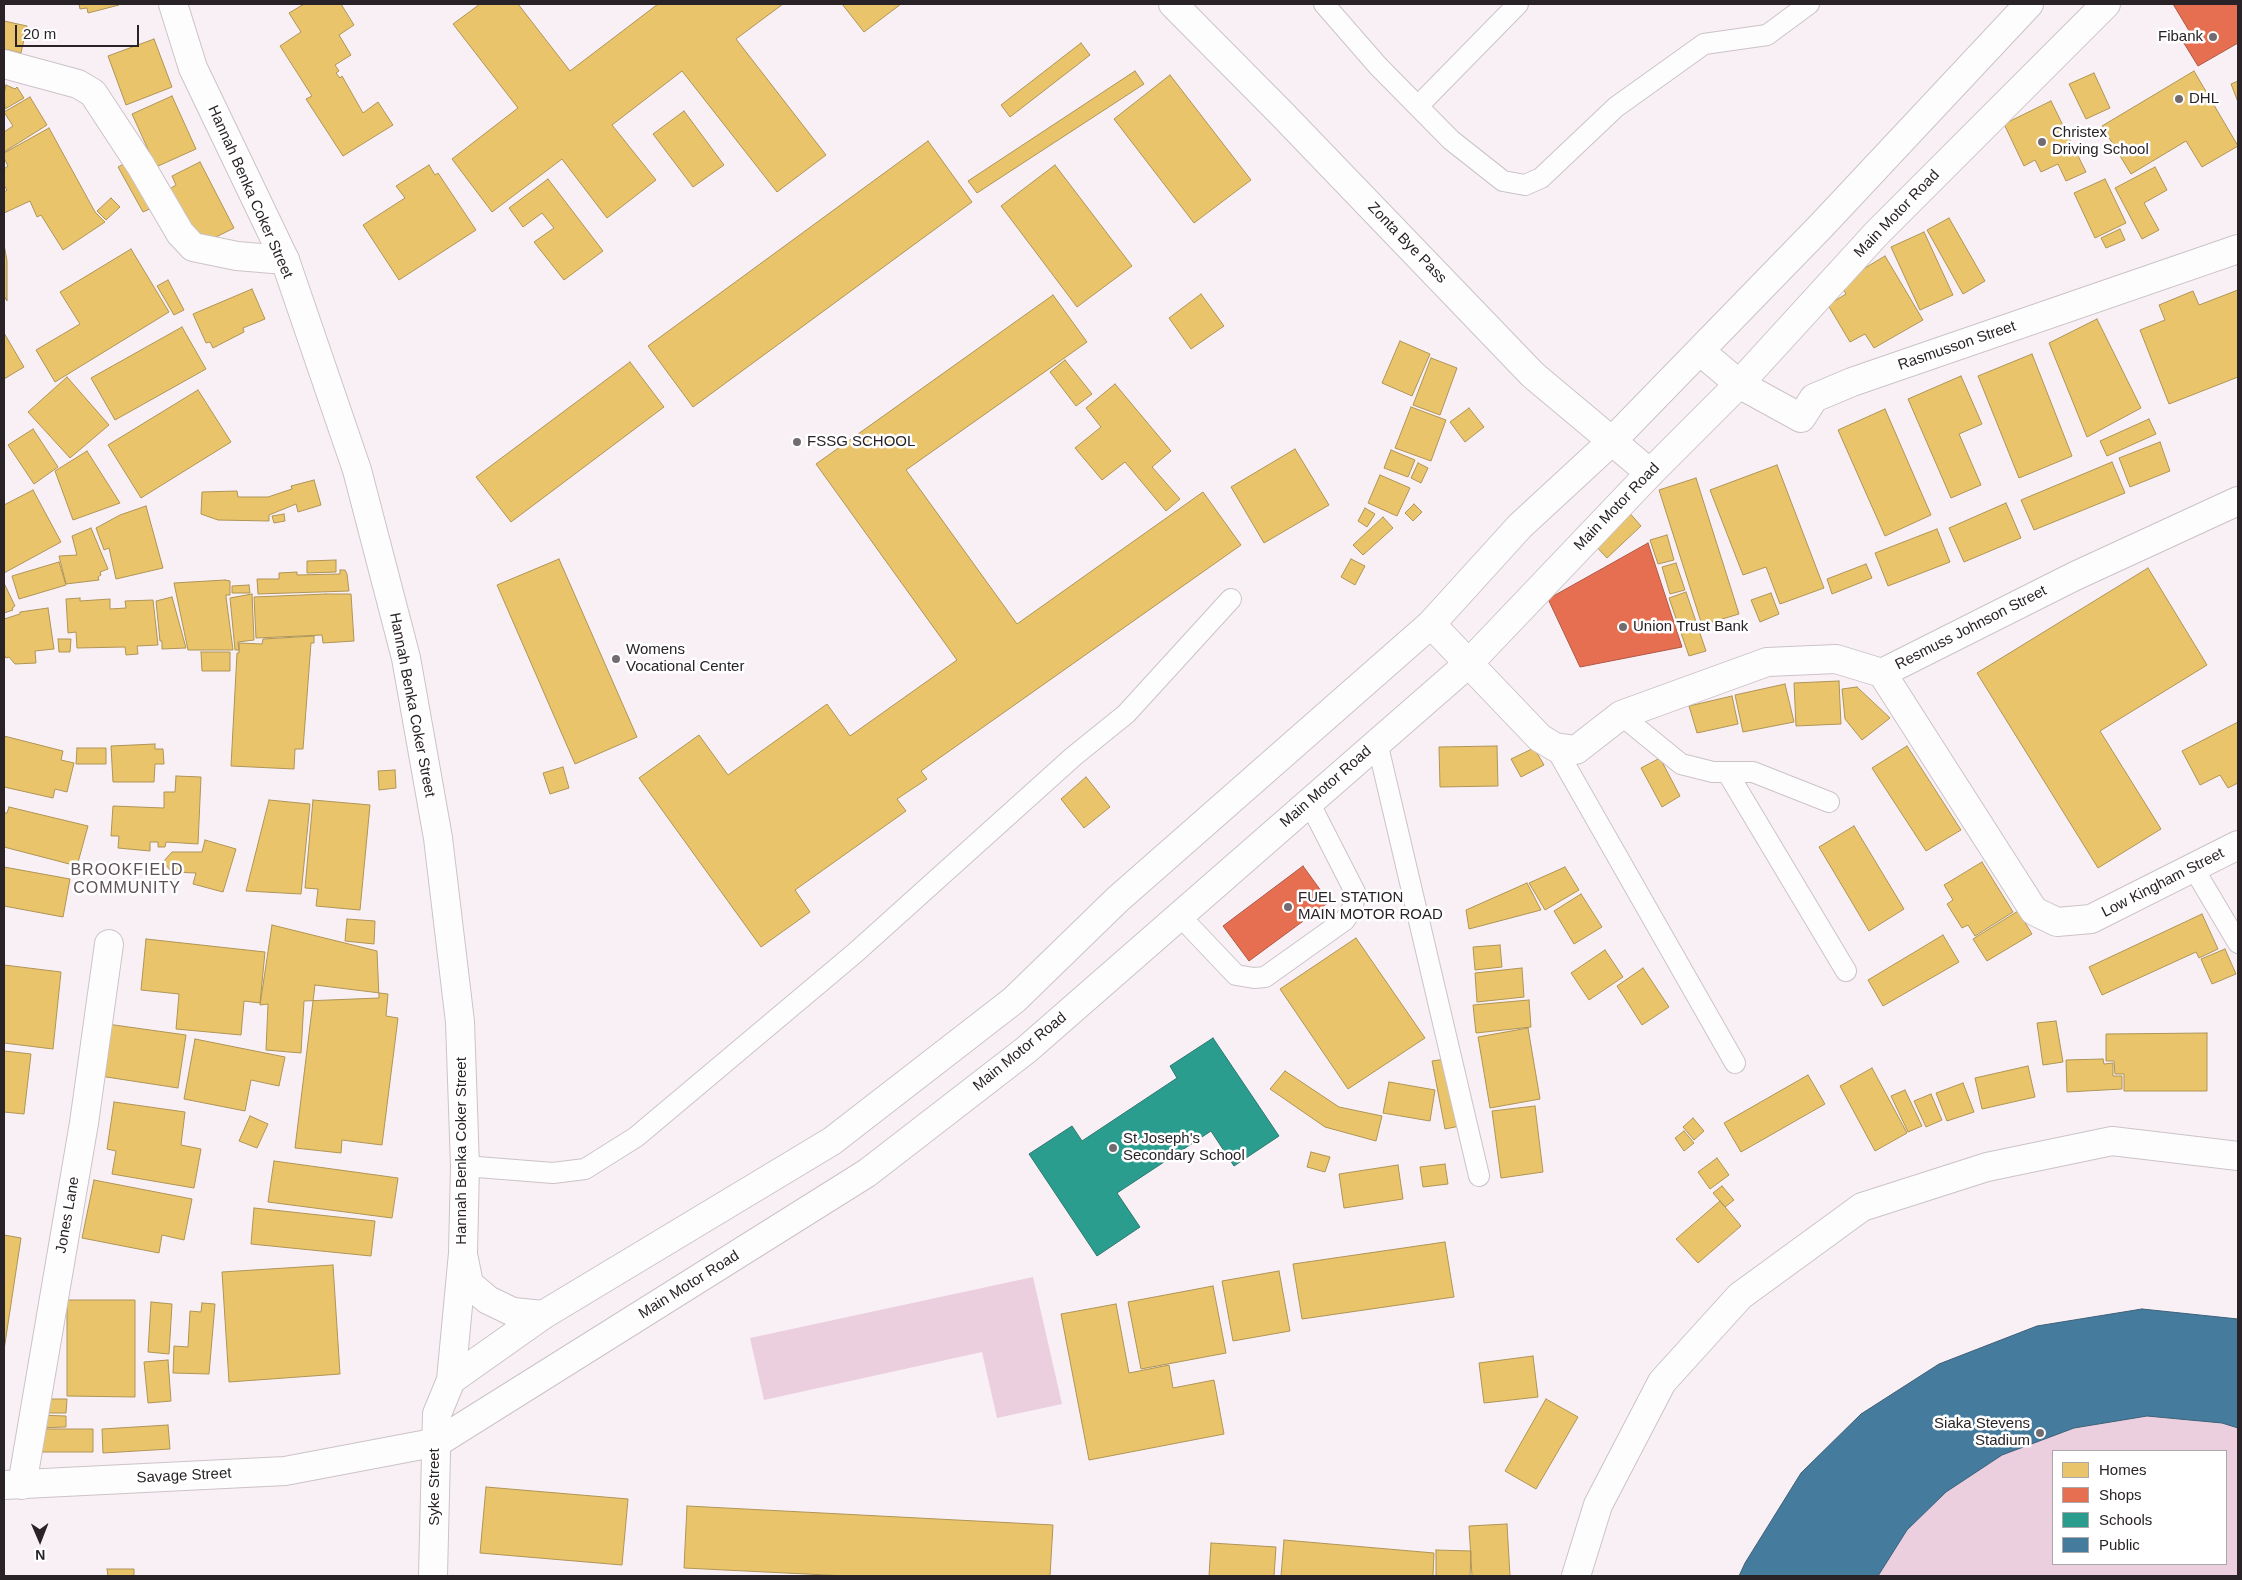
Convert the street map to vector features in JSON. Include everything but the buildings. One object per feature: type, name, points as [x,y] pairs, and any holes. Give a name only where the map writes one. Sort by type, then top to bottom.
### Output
[{"type":"street","name":"Hannah Benka Coker Street","points":[[173,4],[193,68],[285,260],[357,470],[406,658],[438,838],[459,1013],[465,1166],[463,1253],[451,1380],[437,1414],[438,1442]]},
{"type":"street","name":"Zonta Bye Pass","points":[[1173,4],[1282,114],[1533,375],[1650,473]]},
{"type":"street","points":[[451,1380],[543,1315],[832,1141],[1014,1000],[1118,899],[1430,624],[1520,526],[1612,441],[1822,225],[2029,4]]},
{"type":"street","name":"Main Motor Road","points":[[438,1442],[867,1173],[1026,1050],[1469,663],[1650,473],[1739,384],[1877,233],[2106,4]]},
{"type":"street","points":[[4,64],[78,84],[92,93],[141,166],[180,233],[193,247],[237,256],[285,260]]},
{"type":"street","name":"Rasmusson Street","points":[[1700,351],[1739,384],[1801,418],[1814,398],[1852,382],[2238,249]]},
{"type":"street","name":"Resmuss Johnson Street","points":[[1555,747],[1576,750],[1621,715],[1767,662],[1836,659],[1882,673],[2075,576],[2238,501]]},
{"type":"street","points":[[1430,624],[1540,738],[1555,747]]},
{"type":"street","name":"Low Kingham Street","points":[[1882,673],[2034,910],[2057,922],[2092,919],[2194,869],[2238,845]]},
{"type":"street","name":"Jones Lane","points":[[13,1485],[84,1123],[110,944]]},
{"type":"street","points":[[1576,1576],[1598,1505],[1662,1382],[1740,1296],[1862,1206],[1986,1167],[2112,1141],[2238,1156]]},
{"type":"street","points":[[463,1253],[469,1284],[488,1300],[513,1312],[543,1315]]},
{"type":"street","name":"Syke Street","points":[[362,1458],[438,1442],[434,1576]]},
{"type":"street","name":"Savage Street","points":[[13,1485],[285,1471],[362,1458]]},
{"type":"lane","points":[[1324,4],[1378,66],[1452,140],[1503,181],[1525,184],[1541,178],[1616,107],[1704,44],[1767,35],[1809,4]]},
{"type":"lane","points":[[1418,106],[1518,4]]},
{"type":"lane","points":[[465,1166],[553,1173],[585,1169],[636,1137],[855,953],[1074,756],[1126,714],[1231,599]]},
{"type":"lane","points":[[1621,715],[1681,764],[1712,772],[1753,772],[1829,802]]},
{"type":"lane","points":[[1377,742],[1479,1176]]},
{"type":"lane","points":[[1555,747],[1735,1063]]},
{"type":"lane","points":[[1727,772],[1846,971]]},
{"type":"lane","points":[[1179,915],[1236,974],[1254,978],[1265,977],[1345,920],[1353,907],[1355,892],[1309,802]]},
{"type":"lane","points":[[2194,869],[2238,943]]},
{"type":"shaded area","points":[[1033,1277],[1062,1404],[997,1418],[982,1352],[764,1400],[750,1338]]},
{"type":"shaded area","name":"Siaka Stevens Stadium","points":[[2142,1309],[2238,1319],[2238,1576],[1739,1576],[1745,1563],[1801,1473],[1861,1414],[1939,1364],[2037,1326]]},
{"type":"place","name":"Fibank","points":[[2213,37]]},
{"type":"place","name":"DHL","points":[[2179,99]]},
{"type":"place","name":"Christex Driving School","points":[[2042,142]]},
{"type":"place","name":"FSSG SCHOOL","points":[[797,442]]},
{"type":"place","name":"Union Trust Bank","points":[[1623,627]]},
{"type":"place","name":"Womens Vocational Center","points":[[616,659]]},
{"type":"place","name":"FUEL STATION MAIN MOTOR ROAD","points":[[1288,907]]},
{"type":"place","name":"St Joseph's Secondary School","points":[[1113,1148]]},
{"type":"place","name":"Siaka Stevens Stadium","points":[[2040,1433]]},
{"type":"district","name":"BROOKFIELD COMMUNITY","points":[[127,880]]}]
